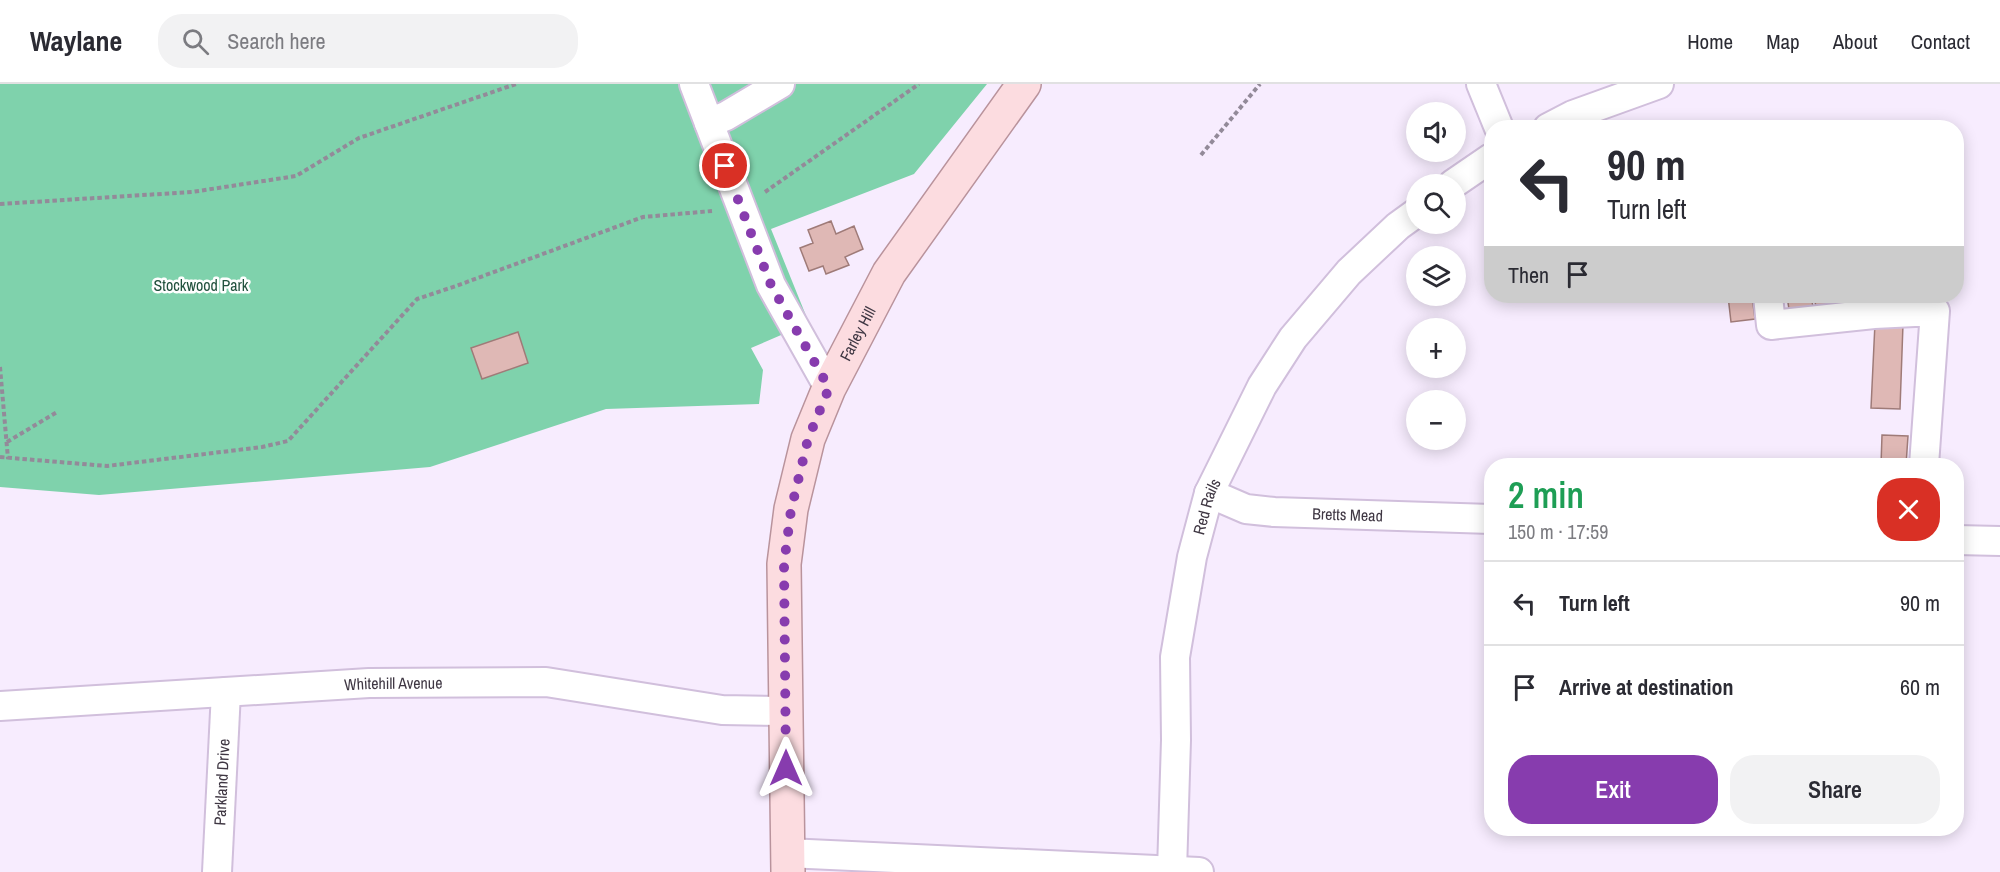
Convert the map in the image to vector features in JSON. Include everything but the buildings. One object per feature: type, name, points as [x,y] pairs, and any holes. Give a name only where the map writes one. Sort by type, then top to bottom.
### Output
[{"type":"main road","name":"Farley Hill","points":[[787,863],[784,564],[791,510],[808,439],[829,388],[889,273],[1024,84]]},
{"type":"street","points":[[694,84],[771,285],[829,388]]},
{"type":"street","points":[[709,123],[726,117],[780,84]]},
{"type":"street","points":[[1481,84],[1496,120]]},
{"type":"street","points":[[1563,120],[1659,84]]},
{"type":"street","points":[[1466,176],[1484,163]]},
{"type":"street","name":"Red Rails","points":[[1185,871],[1176,740],[1175,657],[1192,557],[1209,493],[1262,386],[1293,338],[1349,272],[1406,220]]},
{"type":"street","points":[[1769,303],[1771,325],[1858,305],[1935,311],[1924,458]]},
{"type":"street","name":"Bretts Mead","points":[[1209,493],[1245,509],[1274,512],[1484,519]]},
{"type":"street","points":[[1964,540],[2000,541]]},
{"type":"street","name":"Whitehill Avenue","points":[[0,706],[369,683],[546,682],[722,710],[786,711]]},
{"type":"street","name":"Parkland Drive","points":[[217,872],[226,692]]},
{"type":"street","points":[[787,863],[1185,871]]},
{"type":"path","points":[[0,204],[192,192],[296,176],[359,138],[516,84]]},
{"type":"path","points":[[0,457],[107,466],[262,447],[288,441],[417,299],[643,217],[741,209],[919,84]]},
{"type":"path","points":[[1201,155],[1260,84]]},
{"type":"path","points":[[0,366],[8,459]]},
{"type":"path","points":[[7,442],[57,412]]},
{"type":"green space","name":"Stockwood Park","points":[[0,84],[987,84],[914,174],[771,229],[809,323],[751,348],[763,370],[759,404],[606,409],[430,467],[99,495],[0,487]]},
{"type":"route","points":[[725,166],[771,285],[829,388],[808,439],[791,510],[784,564],[786,768]]}]
